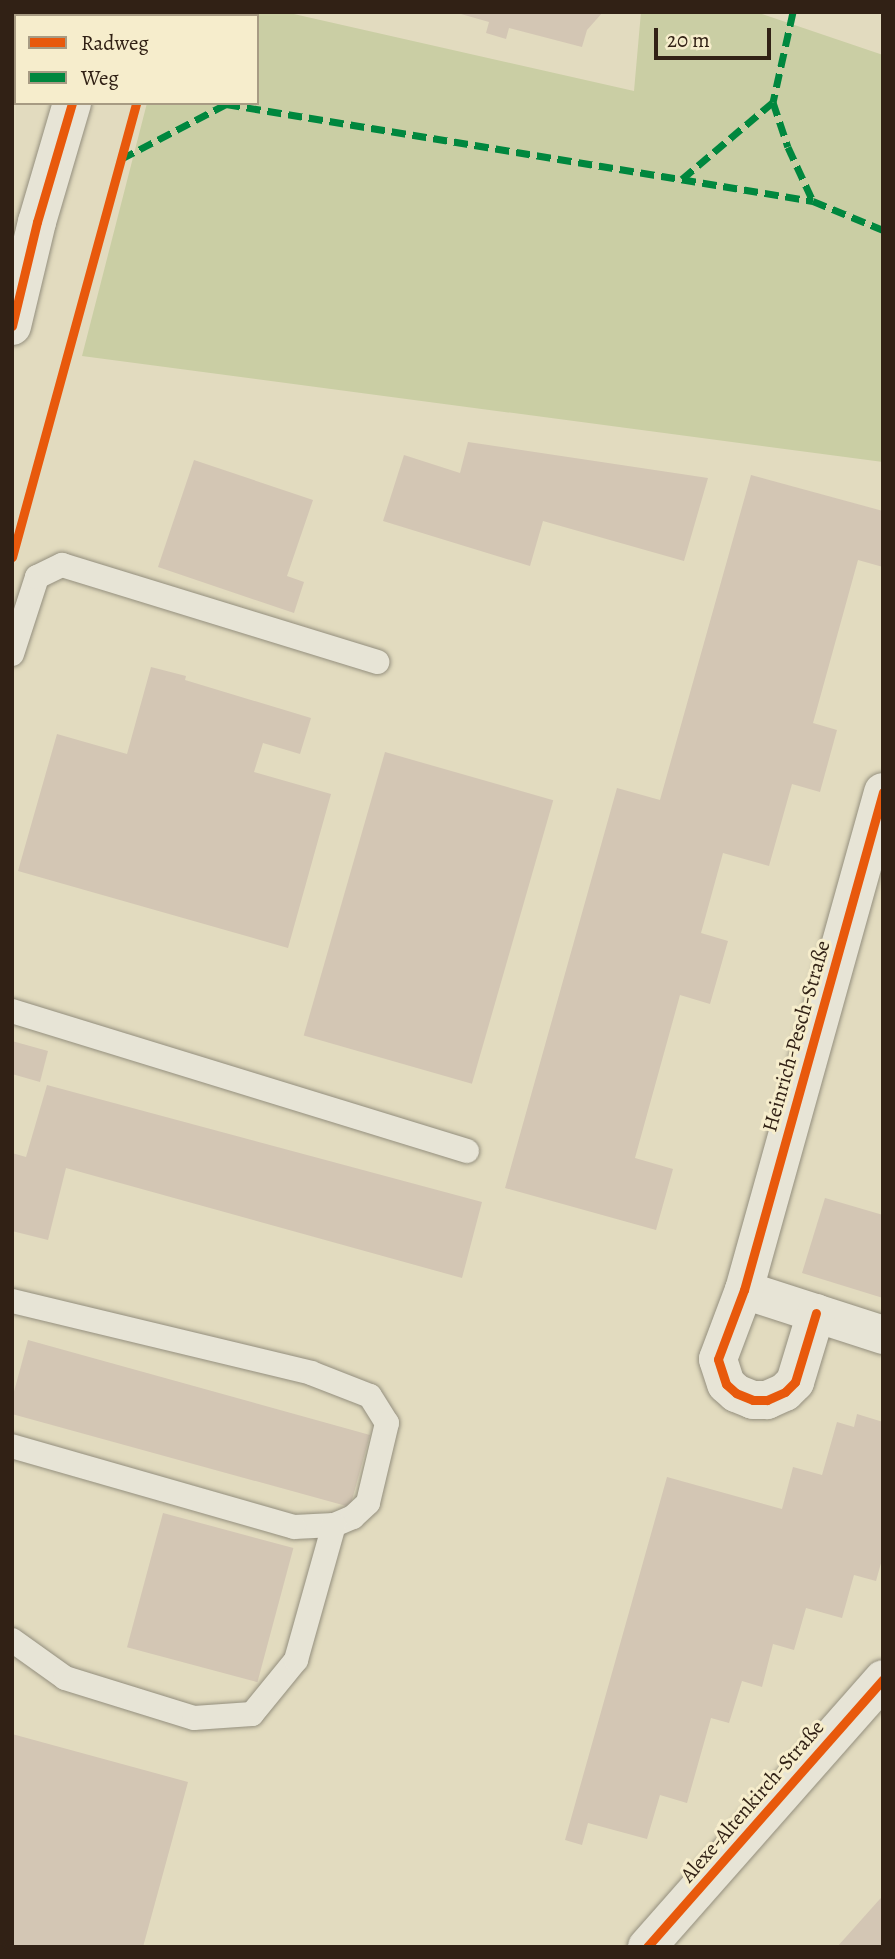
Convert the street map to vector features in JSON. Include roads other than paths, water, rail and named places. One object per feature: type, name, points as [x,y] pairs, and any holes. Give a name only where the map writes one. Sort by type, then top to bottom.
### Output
[{"type":"street","points":[[12,326],[25,220],[71,105]]},
{"type":"street","name":"Heinrich-Pesch-Straße","points":[[816,1313],[795,1382],[776,1396],[753,1400],[736,1394],[726,1384],[718,1359],[744,1290],[883,792]]},
{"type":"street","points":[[744,1290],[883,1335]]},
{"type":"street","name":"Alexe-Altenkirch-Straße","points":[[647,1947],[883,1679]]},
{"type":"lane","points":[[12,654],[37,577],[62,565],[377,662]]},
{"type":"lane","points":[[12,1012],[467,1151]]},
{"type":"lane","points":[[12,1302],[311,1373],[370,1396],[387,1423],[368,1503],[353,1517],[334,1525],[295,1527],[12,1446]]},
{"type":"lane","points":[[12,1640],[65,1678],[90,1686],[194,1718],[252,1714],[296,1660],[334,1525]]}]
